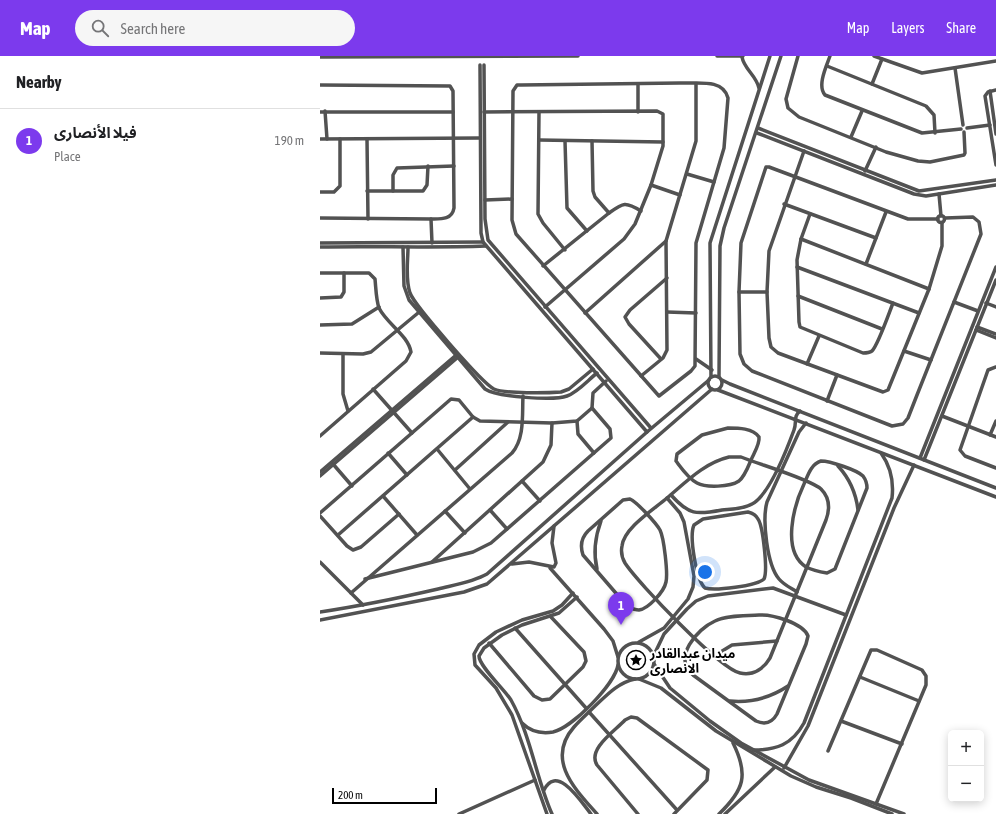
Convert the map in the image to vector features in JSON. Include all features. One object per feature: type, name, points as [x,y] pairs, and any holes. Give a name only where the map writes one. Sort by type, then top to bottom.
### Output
[{"type":"street","points":[[320,57],[578,56]]},
{"type":"street","points":[[717,56],[743,56],[743,64],[755,78],[759,89]]},
{"type":"street","points":[[712,389],[709,386],[712,370],[709,259],[710,243],[770,56]]},
{"type":"street","points":[[718,390],[722,386],[720,378],[719,257],[724,228],[757,133],[781,56]]},
{"type":"street","points":[[798,56],[786,99],[788,108],[799,117],[876,147],[922,162],[961,157],[965,153],[964,130],[956,68]]},
{"type":"street","points":[[830,56],[822,86],[823,94],[862,111],[922,133],[964,130],[990,125]]},
{"type":"street","points":[[874,56],[919,73],[996,61]]},
{"type":"street","points":[[872,84],[882,60]]},
{"type":"street","points":[[482,65],[480,138],[481,233],[485,244],[545,307],[651,428]]},
{"type":"street","points":[[827,66],[929,108],[934,115],[935,133]]},
{"type":"street","points":[[638,84],[638,112]]},
{"type":"street","points":[[638,84],[717,85],[726,92],[728,98],[724,143],[696,243],[695,366],[660,396],[658,396],[516,234],[512,220],[512,91],[517,85],[638,84]]},
{"type":"street","points":[[641,376],[661,359],[667,350],[666,241],[696,141],[696,84]]},
{"type":"street","points":[[320,85],[447,85],[452,91],[454,166],[454,211],[447,218],[320,218]]},
{"type":"street","points":[[996,90],[986,93],[985,96],[996,165]]},
{"type":"street","points":[[990,91],[996,134]]},
{"type":"street","points":[[482,92],[484,112],[485,200],[488,240],[505,264],[647,432]]},
{"type":"street","points":[[325,111],[327,139]]},
{"type":"street","points":[[851,137],[862,111]]},
{"type":"street","points":[[320,112],[453,112]]},
{"type":"street","points":[[484,112],[662,112],[664,118],[663,142],[651,185],[635,224],[624,240],[545,307]]},
{"type":"street","points":[[539,112],[538,214],[543,223],[565,250]]},
{"type":"street","points":[[758,128],[914,190],[924,191],[996,180]]},
{"type":"street","points":[[757,133],[916,195],[939,194],[996,185]]},
{"type":"street","points":[[320,139],[480,138]]},
{"type":"street","points":[[320,192],[334,192],[340,186],[340,139]]},
{"type":"street","points":[[366,139],[368,219]]},
{"type":"street","points":[[539,140],[663,142]]},
{"type":"street","points":[[565,141],[566,205],[568,211],[587,231]]},
{"type":"street","points":[[592,141],[594,194],[609,213]]},
{"type":"street","points":[[865,171],[876,147]]},
{"type":"street","points":[[804,151],[770,247],[767,292],[769,338],[772,347],[784,356],[883,392],[888,390],[904,351],[929,289],[942,246],[942,222],[939,194]]},
{"type":"street","points":[[831,162],[833,158]]},
{"type":"street","points":[[367,191],[423,191],[427,185],[428,166]]},
{"type":"street","points":[[393,191],[393,175],[397,168],[454,166]]},
{"type":"street","points":[[769,167],[886,212],[912,220],[973,217],[981,226],[979,239],[908,418],[900,426],[892,426],[752,371],[744,364],[740,354],[739,292],[741,244],[764,168],[769,167]]},
{"type":"street","points":[[686,174],[714,182]]},
{"type":"street","points":[[890,185],[892,181]]},
{"type":"street","points":[[983,182],[984,187]]},
{"type":"street","points":[[651,185],[680,195]]},
{"type":"street","points":[[485,200],[512,199]]},
{"type":"street","points":[[543,266],[622,204],[630,204],[641,211]]},
{"type":"street","points":[[784,204],[876,238]]},
{"type":"street","points":[[866,264],[886,212]]},
{"type":"street","points":[[810,214],[801,239],[797,267],[800,327],[819,336],[867,353],[874,349],[893,303]]},
{"type":"street","points":[[431,219],[432,243]]},
{"type":"street","points":[[481,219],[486,219]]},
{"type":"street","points":[[715,226],[724,228]]},
{"type":"street","points":[[801,239],[929,289]]},
{"type":"street","points":[[585,313],[666,241]]},
{"type":"street","points":[[320,243],[380,242],[417,245],[485,244]]},
{"type":"street","points":[[320,247],[408,247],[432,243],[468,244]]},
{"type":"street","points":[[403,247],[405,291],[408,300],[418,313],[492,388],[500,393],[561,392],[569,389],[593,369]]},
{"type":"street","points":[[408,247],[408,286],[411,294],[456,357],[485,389],[500,393],[523,396],[567,396],[597,373]]},
{"type":"street","points":[[922,459],[926,441],[996,266]]},
{"type":"street","points":[[797,267],[919,313]]},
{"type":"street","points":[[320,273],[365,273],[373,276],[375,279],[379,307],[410,347],[409,357],[320,436]]},
{"type":"street","points":[[320,298],[341,297],[344,292],[344,273]]},
{"type":"street","points":[[661,359],[628,324],[625,317],[630,310],[667,278]]},
{"type":"street","points":[[922,459],[931,443],[996,280]]},
{"type":"street","points":[[739,292],[767,292]]},
{"type":"street","points":[[798,296],[882,328]]},
{"type":"street","points":[[954,302],[978,311]]},
{"type":"street","points":[[986,303],[996,307]]},
{"type":"street","points":[[320,325],[352,324],[379,307]]},
{"type":"street","points":[[667,312],[696,313]]},
{"type":"street","points":[[320,353],[363,354],[372,352],[418,313]]},
{"type":"street","points":[[976,329],[996,334]]},
{"type":"street","points":[[976,329],[996,338]]},
{"type":"street","points":[[807,364],[819,336]]},
{"type":"street","points":[[964,348],[968,349]]},
{"type":"street","points":[[904,351],[931,360]]},
{"type":"street","points":[[342,354],[343,394],[348,411]]},
{"type":"street","points":[[320,472],[456,357]]},
{"type":"street","points":[[696,359],[712,370]]},
{"type":"street","points":[[996,367],[988,370],[960,446],[962,454],[996,468]]},
{"type":"street","points":[[827,401],[837,375]]},
{"type":"street","points":[[320,612],[363,605],[435,589],[478,578],[491,572],[651,428],[710,378],[720,378],[730,384],[996,488]]},
{"type":"street","points":[[365,580],[482,549],[491,543],[609,441],[612,435],[610,429],[592,408],[593,393],[609,380]]},
{"type":"street","points":[[373,389],[412,433]]},
{"type":"street","points":[[320,620],[471,591],[482,587],[495,578],[616,470],[712,389],[806,423],[996,497]]},
{"type":"street","points":[[351,593],[516,448],[522,422],[523,396]]},
{"type":"street","points":[[399,514],[358,550],[350,548],[320,514],[451,399],[459,400],[473,418],[480,422],[552,423],[576,421],[592,408]]},
{"type":"street","points":[[777,412],[781,403]]},
{"type":"street","points":[[320,476],[392,411]]},
{"type":"street","points":[[669,497],[685,509],[702,514],[747,506],[757,501],[764,493],[776,470],[794,430],[795,419],[800,411]]},
{"type":"street","points":[[942,416],[996,438]]},
{"type":"street","points":[[338,535],[473,418]]},
{"type":"street","points":[[576,421],[578,434],[594,453]]},
{"type":"street","points":[[990,435],[996,421]]},
{"type":"street","points":[[455,470],[508,422]]},
{"type":"street","points":[[432,563],[547,457],[551,445],[552,423]]},
{"type":"street","points":[[796,594],[776,575],[772,565],[768,545],[765,507],[799,432],[806,423]]},
{"type":"street","points":[[737,428],[746,429],[757,434],[759,440],[751,461],[743,477],[734,483],[705,486],[690,478],[676,460],[677,454],[694,439],[710,432],[737,428]]},
{"type":"street","points":[[856,443],[860,439],[860,435]]},
{"type":"street","points":[[869,448],[869,443],[873,439]]},
{"type":"street","points":[[926,441],[931,443]]},
{"type":"street","points":[[437,448],[470,489]]},
{"type":"street","points":[[388,453],[407,475]]},
{"type":"street","points":[[753,750],[780,747],[788,743],[800,731],[892,498],[893,488],[891,470],[881,453]]},
{"type":"street","points":[[622,455],[622,460],[626,462]]},
{"type":"street","points":[[729,457],[741,457],[776,470],[821,489],[825,494],[829,507],[826,520],[777,641],[766,664],[754,672],[747,674],[733,670],[714,656],[655,598],[630,569],[622,555],[624,539],[628,532],[690,478],[716,460],[729,457]]},
{"type":"street","points":[[826,461],[837,465],[859,474],[866,482],[866,494],[835,569],[827,573],[806,567],[797,556],[792,533],[794,507],[805,481],[817,462],[826,461]]},
{"type":"street","points":[[333,464],[352,486]]},
{"type":"street","points":[[611,464],[615,466],[616,470]]},
{"type":"street","points":[[837,465],[852,486],[858,511]]},
{"type":"street","points":[[784,768],[808,726],[894,508],[914,465]]},
{"type":"street","points":[[522,481],[540,500]]},
{"type":"street","points":[[383,496],[417,535]]},
{"type":"street","points":[[597,814],[570,783],[563,764],[563,749],[573,728],[619,685],[637,679],[650,672],[654,664],[654,655],[661,638],[688,599],[694,582],[683,518],[669,497]]},
{"type":"street","points":[[627,499],[633,500],[647,515],[659,528],[662,535],[667,578],[664,588],[655,598],[644,608],[635,610],[631,608],[583,555],[581,545],[584,535],[627,499]]},
{"type":"street","points":[[747,506],[748,512]]},
{"type":"street","points":[[446,510],[465,533]]},
{"type":"street","points":[[490,510],[507,529]]},
{"type":"street","points":[[761,582],[710,589],[705,588],[699,581],[692,536],[694,525],[703,518],[748,512],[755,515],[760,522],[766,571],[766,575],[761,582],[762,588]]},
{"type":"street","points":[[702,514],[703,518]]},
{"type":"street","points":[[598,571],[594,550],[598,530],[602,520]]},
{"type":"street","points":[[550,568],[556,565],[552,543],[554,526]]},
{"type":"street","points":[[686,536],[692,536]]},
{"type":"street","points":[[320,562],[363,605]]},
{"type":"street","points":[[511,564],[529,562],[550,568],[577,597],[610,637],[618,657],[616,674],[609,686],[569,724],[553,732],[534,731],[521,723]]},
{"type":"street","points":[[694,582],[699,581]]},
{"type":"street","points":[[618,657],[627,645],[639,642],[661,630],[691,605],[702,598],[762,588],[779,589],[796,594],[851,617]]},
{"type":"street","points":[[435,589],[436,597]]},
{"type":"street","points":[[547,814],[510,711],[496,688],[475,665],[474,654],[479,645],[496,632],[522,620],[553,611],[573,593]]},
{"type":"street","points":[[552,814],[521,723],[507,694],[480,662],[480,651],[515,628],[551,617],[563,611],[577,597]]},
{"type":"street","points":[[763,614],[785,621],[804,629],[808,636],[808,640],[775,718],[766,723],[756,721],[693,674],[686,666],[684,655],[694,638],[709,625],[720,619],[763,614]]},
{"type":"street","points":[[490,643],[538,698],[550,698],[584,667],[586,656],[551,617]]},
{"type":"street","points":[[515,628],[586,708]]},
{"type":"street","points":[[714,656],[732,645],[777,641]]},
{"type":"street","points":[[639,642],[648,647],[654,655]]},
{"type":"street","points":[[828,751],[871,650],[877,650],[918,667],[925,673],[927,680],[902,744],[876,804]]},
{"type":"street","points":[[654,664],[670,688],[720,729],[753,750],[808,780],[904,814]]},
{"type":"street","points":[[618,665],[624,675],[661,688],[706,725],[807,784],[851,798],[892,814]]},
{"type":"street","points":[[860,677],[919,701]]},
{"type":"street","points":[[730,701],[743,702],[761,699],[789,686]]},
{"type":"street","points":[[589,712],[677,810]]},
{"type":"street","points":[[638,814],[595,762],[595,751],[627,718],[635,718],[707,768],[709,774],[707,780],[674,814]]},
{"type":"street","points":[[841,721],[902,744]]},
{"type":"street","points":[[718,814],[736,797],[741,785],[742,766],[733,742]]},
{"type":"street","points":[[725,814],[776,767]]},
{"type":"street","points":[[459,814],[535,780]]},
{"type":"street","points":[[544,790],[550,782],[558,780],[562,782],[591,814]]},
{"type":"place","name":"فيلا الأنصارى","points":[[621,625]]},
{"type":"place","name":"ميدان عبدالقادر الانصارى","points":[[636,660]]}]
